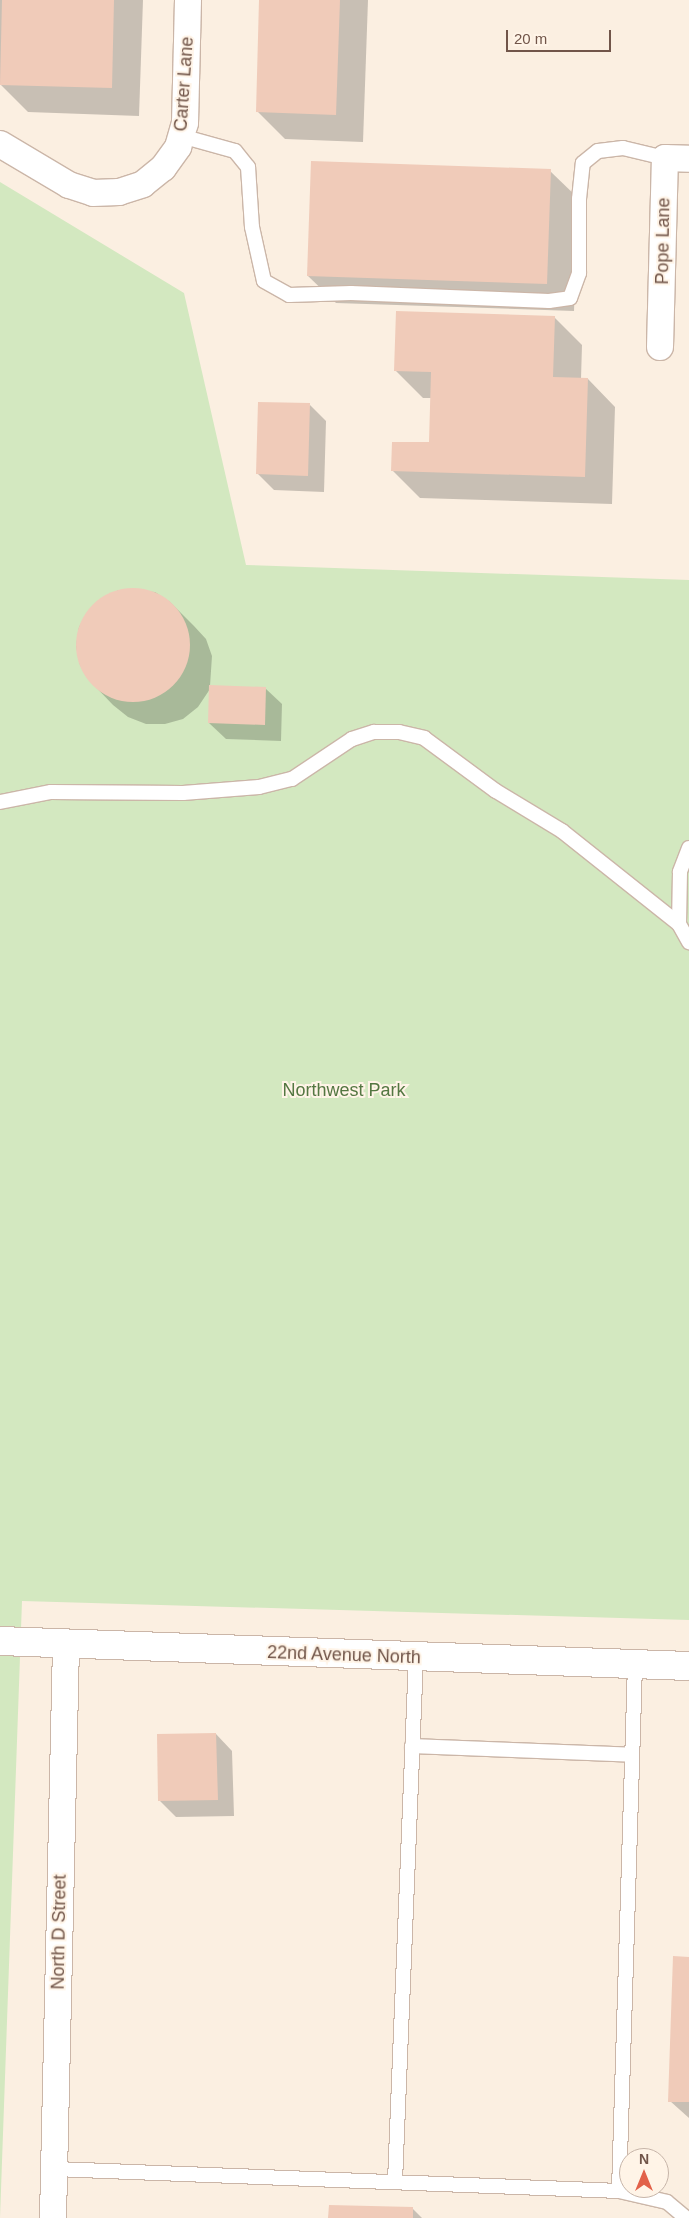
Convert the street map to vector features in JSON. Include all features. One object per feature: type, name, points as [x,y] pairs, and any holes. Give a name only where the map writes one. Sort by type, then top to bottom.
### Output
[{"type":"street","name":"Carter Lane","points":[[0,144],[69,185],[93,193],[119,192],[143,184],[163,168],[178,147],[181,136],[184,123],[188,0]]},
{"type":"street","name":"Pope Lane","points":[[660,347],[677,159]]},
{"type":"street","name":"22nd Avenue North","points":[[0,1641],[66,1646],[689,1666]]},
{"type":"street","name":"North D Street","points":[[54,2218],[66,1646]]},
{"type":"lane","points":[[181,136],[235,151],[248,167],[252,227],[264,281],[289,295],[351,292],[549,301],[570,298],[579,273],[579,199],[583,163],[598,151],[623,148],[677,159]]},
{"type":"lane","points":[[0,802],[51,792],[184,793],[259,787],[292,780],[352,739],[374,732],[399,732],[424,738],[496,791],[562,831],[679,924],[689,942]]},
{"type":"lane","points":[[679,924],[680,872],[689,848]]},
{"type":"lane","points":[[395,2182],[416,1657]]},
{"type":"lane","points":[[620,2148],[635,1664]]},
{"type":"lane","points":[[412,1746],[632,1755]]},
{"type":"lane","points":[[54,2169],[619,2191]]},
{"type":"lane","points":[[650,2198],[667,2202],[686,2218]]},
{"type":"green space","name":"Northwest Park","points":[[0,182],[184,293],[246,565],[689,580],[689,1620],[22,1601],[0,2218]]},
{"type":"building","points":[[2,0],[114,0],[112,88],[0,85]]},
{"type":"building","points":[[259,0],[340,0],[336,115],[256,112]]},
{"type":"building","points":[[311,161],[551,169],[547,284],[307,276]]},
{"type":"building","points":[[396,311],[555,316],[553,377],[588,378],[585,477],[391,471],[392,442],[429,442],[431,372],[394,371]]},
{"type":"building","points":[[258,402],[310,403],[308,476],[256,474]]},
{"type":"building","points":[[133,588],[155,592],[174,604],[186,623],[190,645],[186,667],[174,686],[155,698],[133,702],[111,698],[92,686],[80,667],[76,645],[80,623],[92,604],[111,592]]},
{"type":"building","points":[[209,685],[266,687],[265,725],[208,723]]},
{"type":"building","points":[[216,1733],[218,1800],[158,1801],[157,1734]]},
{"type":"building","points":[[673,1956],[689,1957],[689,2102],[668,2102]]},
{"type":"building","points":[[329,2205],[413,2207],[413,2218],[328,2218]]}]
